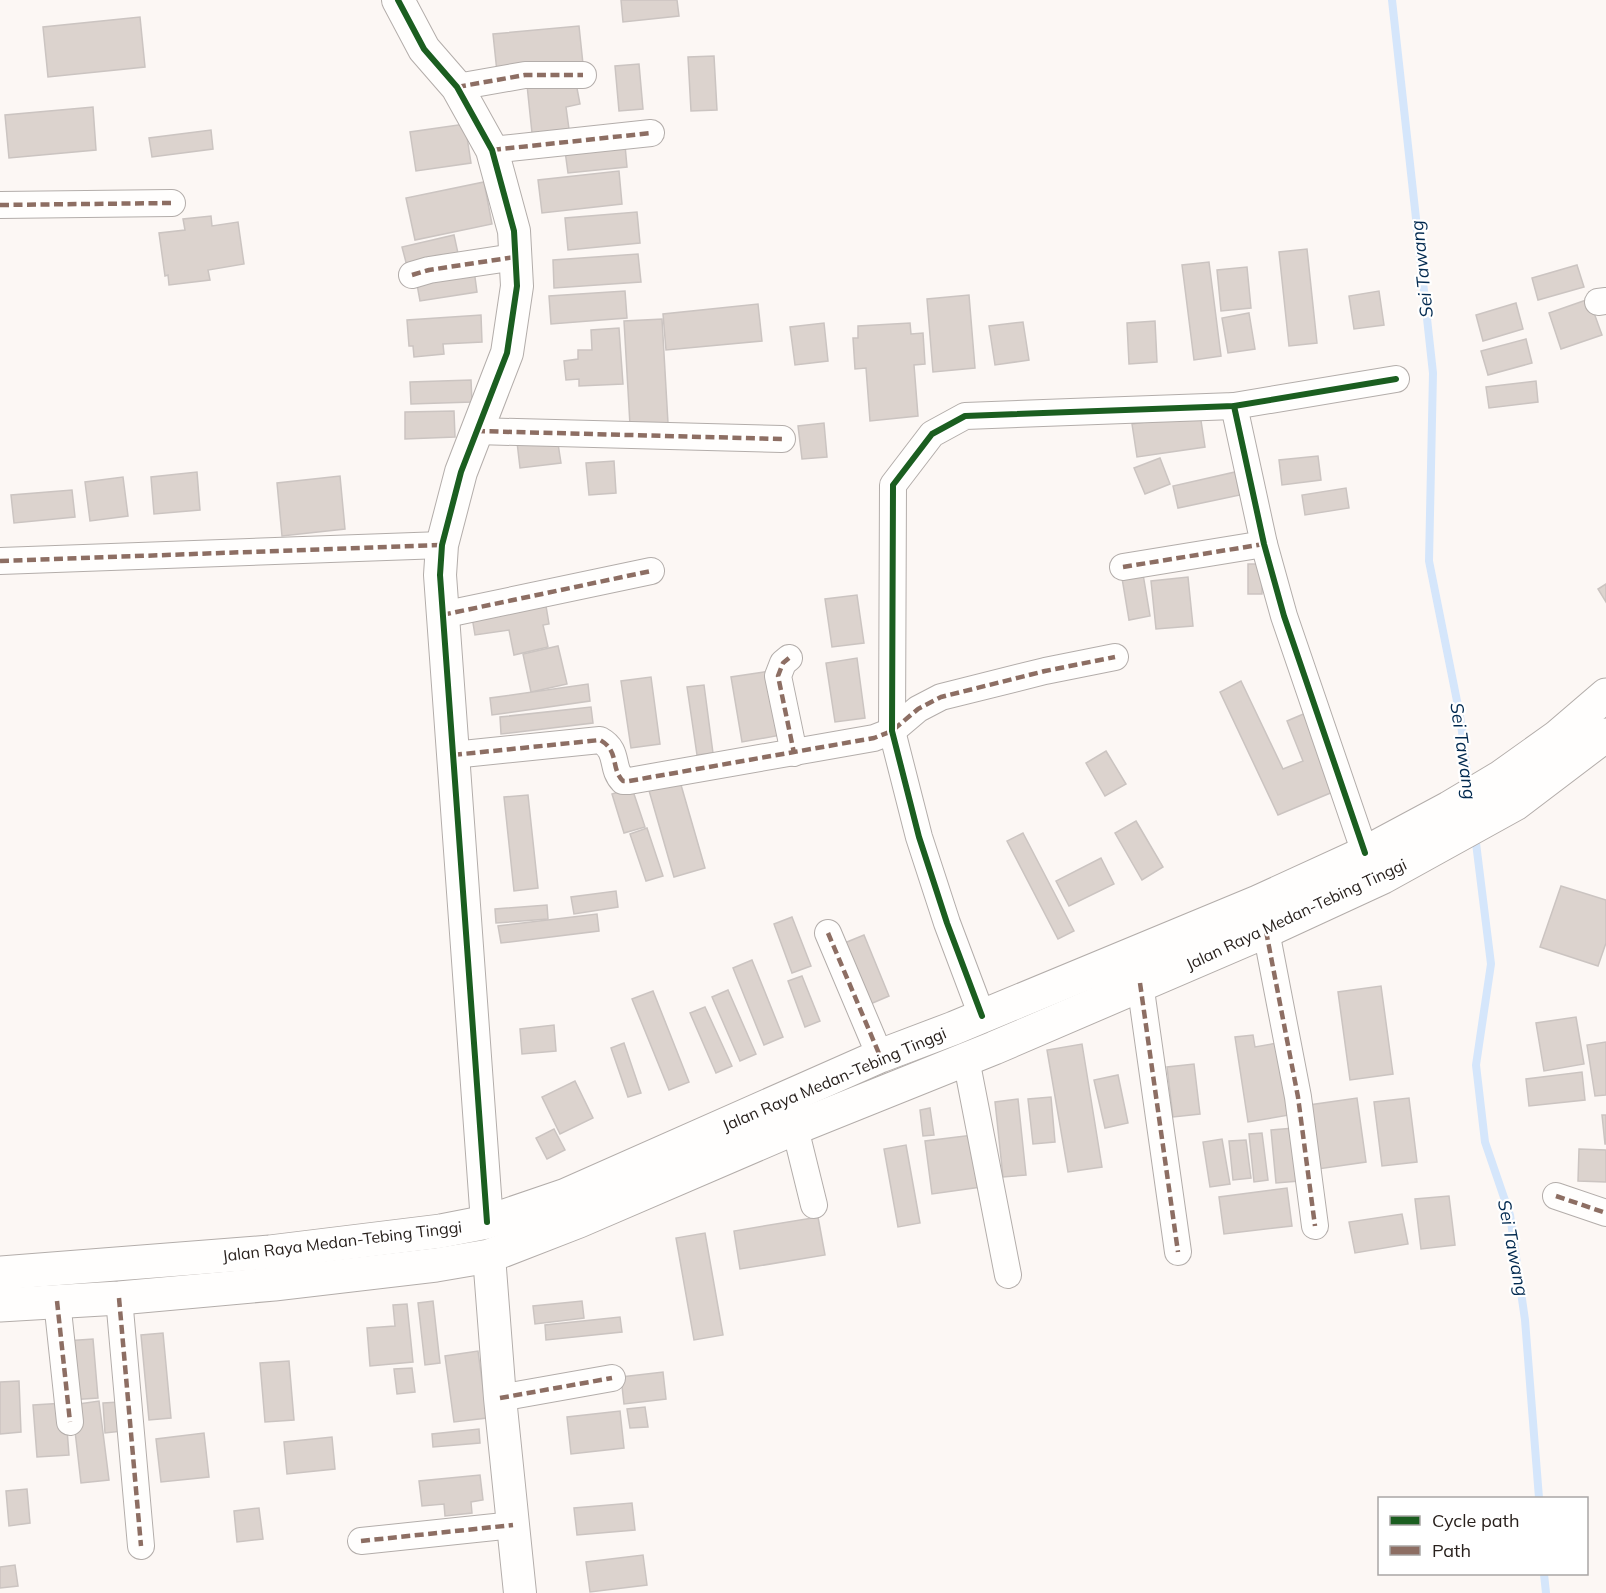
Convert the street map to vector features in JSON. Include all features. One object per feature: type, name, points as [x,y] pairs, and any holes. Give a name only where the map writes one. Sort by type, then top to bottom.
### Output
[{"type":"highway","name":"Jalan Raya Medan-Tebing Tinggi","points":[[1508,791],[1557,737],[1606,695]]},
{"type":"highway","name":"Jalan Raya Medan-Tebing Tinggi","points":[[0,1305],[119,1298],[339,1276],[436,1265],[489,1256],[579,1221],[795,1128],[966,1059],[1266,931],[1383,877],[1457,820],[1606,735]]},
{"type":"highway","name":"Jalan Raya Medan-Tebing Tinggi","points":[[0,1273],[270,1252],[441,1231],[487,1222],[566,1195],[880,1056],[1258,902],[1365,853],[1457,820]]},
{"type":"highway","points":[[966,1059],[968,1022]]},
{"type":"street","points":[[398,0],[424,49],[457,87],[492,150],[514,231],[517,286],[507,353],[461,472],[442,545],[440,576],[441,615],[487,1222]]},
{"type":"street","points":[[457,87],[525,75],[583,75]]},
{"type":"street","points":[[492,150],[651,133]]},
{"type":"street","points":[[0,205],[172,203]]},
{"type":"street","points":[[412,275],[429,270],[515,257]]},
{"type":"street","points":[[968,1022],[947,923],[919,837],[892,731],[893,485],[932,434],[966,416],[1234,406],[1395,379]]},
{"type":"street","points":[[1234,406],[1264,544],[1284,616],[1365,853]]},
{"type":"street","points":[[476,431],[782,439]]},
{"type":"street","points":[[1123,567],[1264,544]]},
{"type":"street","points":[[0,561],[442,545]]},
{"type":"street","points":[[441,615],[651,571]]},
{"type":"street","points":[[453,755],[600,740],[608,745],[614,756],[618,776],[623,781],[874,738],[892,731],[918,709],[941,697],[1045,671],[1115,657]]},
{"type":"street","points":[[789,658],[783,663],[778,676],[794,753]]},
{"type":"street","points":[[1266,931],[1298,1097],[1315,1226]]},
{"type":"street","points":[[828,933],[880,1056]]},
{"type":"street","points":[[1140,983],[1178,1252]]},
{"type":"street","points":[[966,1059],[1008,1275]]},
{"type":"street","points":[[795,1128],[814,1205]]},
{"type":"street","points":[[1556,1196],[1606,1213]]},
{"type":"street","points":[[489,1256],[500,1398],[520,1593]]},
{"type":"street","points":[[119,1298],[141,1546]]},
{"type":"street","points":[[57,1301],[70,1422]]},
{"type":"street","points":[[500,1398],[612,1378]]},
{"type":"street","points":[[361,1541],[513,1525]]},
{"type":"building","points":[[621,0],[677,0],[679,16],[623,22]]},
{"type":"building","points":[[140,17],[145,67],[48,77],[43,27]]},
{"type":"building","points":[[579,26],[583,64],[497,72],[493,34]]},
{"type":"building","points":[[714,56],[717,110],[691,111],[688,57]]},
{"type":"building","points":[[639,64],[643,109],[619,111],[615,66]]},
{"type":"building","points":[[576,83],[580,104],[566,107],[569,129],[532,133],[527,85]]},
{"type":"building","points":[[93,107],[96,150],[9,158],[5,115]]},
{"type":"building","points":[[465,124],[471,163],[416,171],[410,132]]},
{"type":"building","points":[[211,130],[213,149],[152,157],[149,138]]},
{"type":"building","points":[[625,145],[627,167],[568,173],[565,151]]},
{"type":"building","points":[[619,171],[622,204],[542,213],[538,180]]},
{"type":"building","points":[[484,182],[492,224],[415,240],[406,198]]},
{"type":"building","points":[[637,212],[640,243],[568,250],[565,218]]},
{"type":"building","points":[[211,216],[212,226],[238,222],[244,264],[208,270],[210,280],[169,285],[168,275],[165,276],[159,233],[185,230],[183,219]]},
{"type":"building","points":[[454,235],[459,258],[408,270],[402,247]]},
{"type":"building","points":[[1307,249],[1317,343],[1289,346],[1279,252]]},
{"type":"building","points":[[638,254],[641,282],[554,288],[553,260]]},
{"type":"building","points":[[1209,262],[1221,356],[1194,360],[1182,265]]},
{"type":"building","points":[[1577,265],[1584,287],[1538,300],[1532,278]]},
{"type":"building","points":[[1247,267],[1251,308],[1221,311],[1217,270]]},
{"type":"building","points":[[474,270],[477,292],[420,301],[416,279]]},
{"type":"building","points":[[625,291],[627,318],[551,324],[549,296]]},
{"type":"building","points":[[1379,291],[1384,325],[1354,329],[1349,296]]},
{"type":"building","points":[[969,295],[975,368],[933,372],[927,299]]},
{"type":"building","points":[[1589,299],[1602,335],[1561,349],[1549,313]]},
{"type":"building","points":[[1516,303],[1523,329],[1483,341],[1476,315]]},
{"type":"building","points":[[758,304],[762,341],[666,350],[663,314]]},
{"type":"building","points":[[1249,313],[1255,349],[1228,353],[1222,318]]},
{"type":"building","points":[[481,315],[482,342],[443,344],[444,354],[414,357],[413,346],[409,346],[407,320]]},
{"type":"building","points":[[662,319],[668,423],[630,425],[624,321]]},
{"type":"building","points":[[1155,321],[1157,362],[1129,364],[1127,323]]},
{"type":"building","points":[[1023,322],[1029,360],[995,365],[989,326]]},
{"type":"building","points":[[824,323],[828,361],[795,365],[790,327]]},
{"type":"building","points":[[910,323],[911,334],[923,333],[925,364],[914,365],[918,416],[870,421],[866,368],[855,369],[853,338],[858,338],[858,326]]},
{"type":"building","points":[[619,328],[623,384],[579,386],[579,379],[566,380],[564,361],[578,359],[578,350],[592,350],[591,330]]},
{"type":"building","points":[[1526,339],[1532,363],[1488,375],[1481,351]]},
{"type":"building","points":[[471,380],[472,402],[411,404],[410,382]]},
{"type":"building","points":[[1536,381],[1538,402],[1489,408],[1486,387]]},
{"type":"building","points":[[454,411],[455,437],[405,439],[405,412]]},
{"type":"building","points":[[1200,414],[1205,447],[1137,457],[1132,424]]},
{"type":"building","points":[[824,423],[827,457],[802,459],[798,426]]},
{"type":"building","points":[[557,437],[561,463],[520,468],[517,442]]},
{"type":"building","points":[[1318,456],[1321,480],[1282,485],[1279,460]]},
{"type":"building","points":[[1160,458],[1170,484],[1145,494],[1134,468]]},
{"type":"building","points":[[614,461],[616,493],[589,495],[586,463]]},
{"type":"building","points":[[197,472],[200,510],[154,514],[151,477]]},
{"type":"building","points":[[1235,472],[1240,495],[1178,508],[1173,486]]},
{"type":"building","points":[[340,476],[345,529],[282,536],[277,483]]},
{"type":"building","points":[[123,477],[128,516],[90,521],[85,482]]},
{"type":"building","points":[[1346,488],[1349,508],[1305,515],[1302,495]]},
{"type":"building","points":[[72,490],[75,517],[14,523],[11,495]]},
{"type":"building","points":[[1248,564],[1263,564],[1262,594],[1248,594]]},
{"type":"building","points":[[1143,574],[1150,616],[1129,620],[1122,578]]},
{"type":"building","points":[[1188,577],[1193,626],[1156,629],[1151,581]]},
{"type":"building","points":[[1606,584],[1606,602],[1598,589]]},
{"type":"building","points":[[857,595],[864,643],[832,647],[825,599]]},
{"type":"building","points":[[546,606],[549,624],[543,625],[548,647],[514,655],[509,630],[475,635],[472,617]]},
{"type":"building","points":[[558,646],[567,684],[531,692],[523,654]]},
{"type":"building","points":[[857,658],[865,718],[835,722],[826,663]]},
{"type":"building","points":[[770,671],[781,735],[742,742],[731,677]]},
{"type":"building","points":[[651,677],[660,744],[631,748],[621,681]]},
{"type":"building","points":[[1241,681],[1283,769],[1303,761],[1287,721],[1308,712],[1340,789],[1278,815],[1220,692]]},
{"type":"building","points":[[588,684],[590,701],[492,715],[490,698]]},
{"type":"building","points":[[704,685],[713,753],[697,755],[687,687]]},
{"type":"building","points":[[591,707],[593,723],[501,734],[500,717]]},
{"type":"building","points":[[1106,751],[1126,784],[1105,796],[1086,763]]},
{"type":"building","points":[[679,778],[705,868],[674,877],[648,787]]},
{"type":"building","points":[[632,788],[645,827],[624,833],[612,794]]},
{"type":"building","points":[[528,795],[538,888],[514,891],[504,797]]},
{"type":"building","points":[[1136,821],[1163,867],[1142,880],[1115,833]]},
{"type":"building","points":[[647,828],[663,876],[646,881],[630,834]]},
{"type":"building","points":[[1023,833],[1074,931],[1058,939],[1007,841]]},
{"type":"building","points":[[1101,858],[1114,884],[1069,906],[1056,881]]},
{"type":"building","points":[[1561,886],[1606,900],[1606,943],[1598,966],[1540,947]]},
{"type":"building","points":[[616,891],[618,907],[574,914],[571,897]]},
{"type":"building","points":[[547,905],[548,919],[496,923],[495,909]]},
{"type":"building","points":[[597,914],[599,931],[501,943],[498,926]]},
{"type":"building","points":[[792,917],[811,966],[792,973],[774,924]]},
{"type":"building","points":[[864,935],[889,996],[868,1005],[842,944]]},
{"type":"building","points":[[752,960],[783,1037],[764,1045],[733,968]]},
{"type":"building","points":[[802,976],[820,1021],[805,1027],[788,981]]},
{"type":"building","points":[[1381,986],[1393,1074],[1350,1080],[1338,992]]},
{"type":"building","points":[[728,990],[756,1054],[740,1061],[712,997]]},
{"type":"building","points":[[653,991],[689,1082],[669,1090],[632,999]]},
{"type":"building","points":[[705,1007],[732,1066],[716,1073],[690,1013]]},
{"type":"building","points":[[1576,1017],[1584,1064],[1544,1071],[1536,1023]]},
{"type":"building","points":[[554,1025],[556,1051],[522,1054],[520,1029]]},
{"type":"building","points":[[1253,1035],[1255,1047],[1283,1042],[1295,1114],[1248,1122],[1235,1037]]},
{"type":"building","points":[[1606,1042],[1606,1095],[1595,1096],[1587,1045]]},
{"type":"building","points":[[624,1043],[641,1093],[628,1097],[611,1048]]},
{"type":"building","points":[[1082,1044],[1102,1167],[1068,1172],[1047,1050]]},
{"type":"building","points":[[1194,1064],[1200,1114],[1173,1117],[1167,1067]]},
{"type":"building","points":[[1582,1072],[1585,1100],[1529,1106],[1526,1079]]},
{"type":"building","points":[[1118,1075],[1128,1123],[1105,1128],[1094,1080]]},
{"type":"building","points":[[575,1081],[593,1118],[560,1134],[542,1097]]},
{"type":"building","points":[[1051,1097],[1055,1142],[1033,1144],[1028,1099]]},
{"type":"building","points":[[1357,1098],[1366,1162],[1318,1169],[1309,1105]]},
{"type":"building","points":[[1409,1098],[1417,1162],[1382,1166],[1374,1102]]},
{"type":"building","points":[[1018,1099],[1026,1175],[1003,1177],[995,1102]]},
{"type":"building","points":[[930,1108],[934,1135],[923,1136],[920,1110]]},
{"type":"building","points":[[1602,1115],[1606,1115],[1606,1144],[1605,1144]]},
{"type":"building","points":[[1294,1128],[1299,1181],[1276,1183],[1271,1130]]},
{"type":"building","points":[[554,1129],[565,1150],[547,1159],[536,1138]]},
{"type":"building","points":[[1262,1133],[1268,1180],[1254,1182],[1249,1134]]},
{"type":"building","points":[[973,1135],[981,1187],[932,1194],[925,1141]]},
{"type":"building","points":[[1222,1139],[1230,1184],[1210,1187],[1203,1142]]},
{"type":"building","points":[[1246,1140],[1251,1178],[1233,1180],[1229,1141]]},
{"type":"building","points":[[906,1145],[920,1223],[898,1227],[884,1149]]},
{"type":"building","points":[[1579,1149],[1606,1150],[1606,1182],[1578,1181]]},
{"type":"building","points":[[1287,1188],[1292,1226],[1224,1234],[1219,1197]]},
{"type":"building","points":[[1449,1196],[1455,1245],[1421,1249],[1415,1199]]},
{"type":"building","points":[[1402,1214],[1408,1244],[1355,1253],[1349,1222]]},
{"type":"building","points":[[818,1217],[825,1255],[740,1269],[734,1231]]},
{"type":"building","points":[[705,1233],[723,1335],[694,1340],[676,1238]]},
{"type":"building","points":[[433,1301],[440,1363],[425,1365],[418,1303]]},
{"type":"building","points":[[582,1301],[584,1318],[535,1324],[533,1306]]},
{"type":"building","points":[[407,1304],[413,1362],[370,1366],[367,1328],[395,1326],[393,1305]]},
{"type":"building","points":[[620,1317],[622,1332],[546,1340],[545,1325]]},
{"type":"building","points":[[163,1333],[171,1418],[149,1420],[141,1335]]},
{"type":"building","points":[[93,1339],[98,1398],[69,1400],[65,1341]]},
{"type":"building","points":[[478,1351],[487,1418],[454,1422],[445,1356]]},
{"type":"building","points":[[289,1361],[294,1420],[265,1422],[260,1363]]},
{"type":"building","points":[[412,1368],[415,1392],[397,1394],[394,1369]]},
{"type":"building","points":[[663,1372],[666,1399],[624,1404],[621,1377]]},
{"type":"building","points":[[19,1381],[21,1432],[0,1434],[0,1382]]},
{"type":"building","points":[[99,1401],[109,1480],[81,1483],[72,1405]]},
{"type":"building","points":[[120,1402],[122,1431],[105,1433],[103,1403]]},
{"type":"building","points":[[65,1403],[69,1455],[37,1457],[33,1405]]},
{"type":"building","points":[[645,1407],[648,1427],[630,1428],[627,1409]]},
{"type":"building","points":[[620,1411],[624,1448],[571,1454],[567,1417]]},
{"type":"building","points":[[479,1429],[480,1443],[433,1447],[432,1434]]},
{"type":"building","points":[[204,1433],[209,1477],[161,1482],[156,1439]]},
{"type":"building","points":[[332,1437],[335,1469],[287,1474],[284,1442]]},
{"type":"building","points":[[480,1475],[483,1500],[471,1502],[472,1513],[445,1516],[444,1504],[422,1506],[419,1481]]},
{"type":"building","points":[[27,1489],[30,1523],[9,1526],[6,1491]]},
{"type":"building","points":[[632,1503],[635,1530],[577,1535],[574,1508]]},
{"type":"building","points":[[259,1508],[263,1539],[237,1542],[234,1511]]},
{"type":"building","points":[[643,1555],[647,1585],[590,1592],[586,1562]]},
{"type":"building","points":[[15,1565],[18,1586],[0,1588],[0,1567]]},
{"type":"waterway","name":"Sei Tawang","points":[[1392,0],[1433,373],[1429,561],[1460,716],[1469,788]]},
{"type":"waterway","name":"Sei Tawang","points":[[1475,835],[1491,964],[1476,1065],[1485,1142],[1510,1215],[1525,1320],[1539,1497]]},
{"type":"waterway","name":"Sei Tawang","points":[[1544,1575],[1546,1593]]},
{"type":"marked path","points":[[457,87],[525,75],[583,75]]},
{"type":"marked path","points":[[492,150],[651,133]]},
{"type":"marked path","points":[[0,205],[172,203]]},
{"type":"marked path","points":[[412,275],[429,270],[515,257]]},
{"type":"marked path","points":[[476,431],[782,439]]},
{"type":"marked path","points":[[1123,567],[1264,544]]},
{"type":"marked path","points":[[0,561],[442,545]]},
{"type":"marked path","points":[[442,615],[651,571]]},
{"type":"marked path","points":[[453,755],[600,740],[613,754],[619,776],[623,781],[629,781],[874,738],[892,731],[918,709],[941,697],[1045,671],[1115,657]]},
{"type":"marked path","points":[[789,658],[783,663],[778,676],[794,753]]},
{"type":"marked path","points":[[1266,931],[1298,1097],[1315,1226]]},
{"type":"marked path","points":[[828,933],[880,1056]]},
{"type":"marked path","points":[[1140,983],[1178,1252]]},
{"type":"marked path","points":[[1556,1196],[1606,1213]]},
{"type":"marked path","points":[[119,1298],[141,1546]]},
{"type":"marked path","points":[[57,1301],[70,1422]]},
{"type":"marked path","points":[[500,1398],[612,1378]]},
{"type":"marked path","points":[[361,1541],[513,1525]]},
{"type":"cycle path","points":[[398,0],[424,49],[457,87],[492,150],[514,231],[517,286],[507,353],[461,472],[442,545],[440,575],[487,1222]]},
{"type":"cycle path","points":[[982,1016],[947,923],[919,837],[892,731],[893,485],[932,434],[965,416],[1234,406],[1396,379]]},
{"type":"cycle path","points":[[1234,406],[1264,544],[1284,616],[1365,853]]}]
